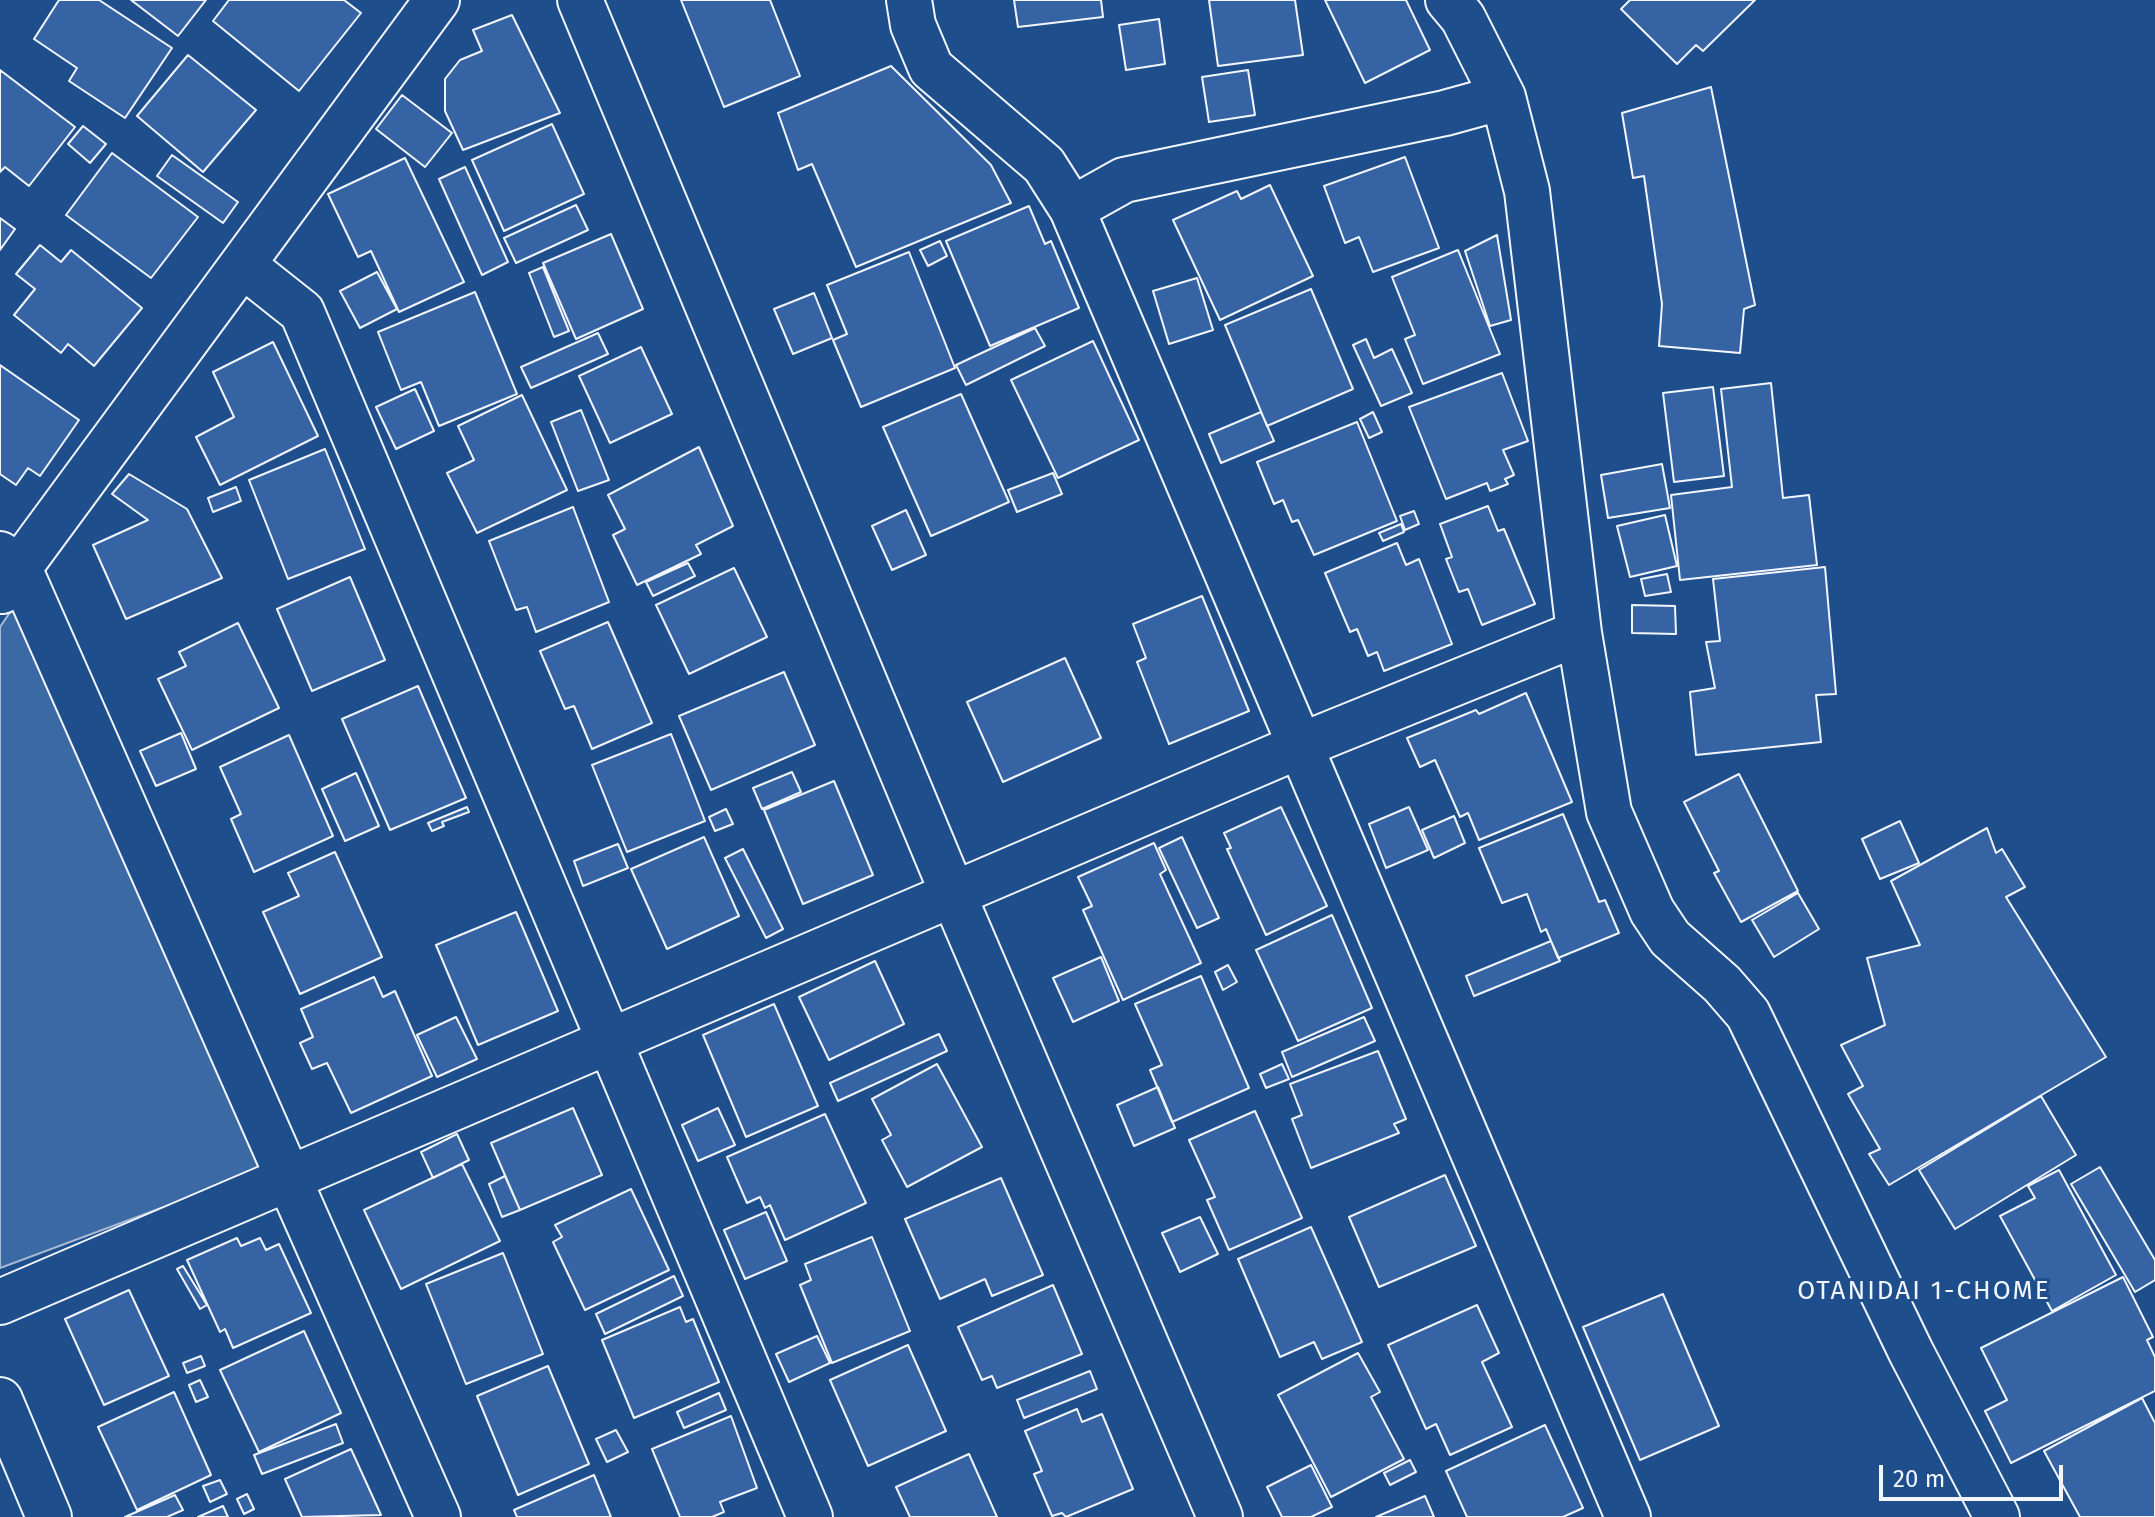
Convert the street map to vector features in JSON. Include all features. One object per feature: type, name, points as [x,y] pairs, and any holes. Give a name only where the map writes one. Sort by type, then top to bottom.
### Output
[{"type":"street","points":[[437,0],[244,266],[6,572],[286,1178],[438,1517]]},
{"type":"street","points":[[580,0],[953,894],[1220,1517]]},
{"type":"street","points":[[909,0],[913,25],[931,68],[1044,165],[1072,209],[1628,1517]]},
{"type":"street","points":[[1448,0],[1463,18],[1503,97],[1527,191],[1579,633],[1609,812],[1652,911],[1670,938],[1722,984],[1748,1014],[1911,1352],[1997,1517]]},
{"type":"street","points":[[1072,209],[1124,180],[1445,113],[1503,97]]},
{"type":"street","points":[[244,266],[302,312],[810,1517]]},
{"type":"street","points":[[0,1302],[1302,745],[1579,633]]},
{"type":"street","points":[[0,1400],[49,1517]]},
{"type":"water","points":[[15,605],[263,1170],[0,1268],[0,627]]},
{"type":"building","points":[[59,0],[99,0],[172,48],[125,118],[69,81],[77,68],[34,39]]},
{"type":"building","points":[[131,0],[206,0],[178,36]]},
{"type":"building","points":[[229,0],[344,0],[361,13],[299,91],[213,21]]},
{"type":"building","points":[[681,0],[770,0],[800,76],[724,107]]},
{"type":"building","points":[[1014,0],[1101,0],[1103,17],[1018,27]]},
{"type":"building","points":[[1209,0],[1295,0],[1303,55],[1218,66]]},
{"type":"building","points":[[1325,0],[1406,0],[1430,50],[1365,83]]},
{"type":"building","points":[[1630,0],[1755,0],[1703,51],[1696,45],[1677,64],[1621,9]]},
{"type":"building","points":[[512,15],[560,113],[463,150],[445,111],[445,79],[460,60],[482,51],[473,30]]},
{"type":"building","points":[[1159,19],[1165,64],[1126,70],[1119,25]]},
{"type":"building","points":[[188,55],[256,110],[203,172],[137,116]]},
{"type":"building","points":[[891,66],[991,165],[1011,203],[856,267],[812,164],[798,170],[778,113]]},
{"type":"building","points":[[0,70],[75,127],[29,186],[5,167],[0,172]]},
{"type":"building","points":[[1248,70],[1255,115],[1209,122],[1202,77]]},
{"type":"building","points":[[1711,87],[1755,305],[1744,309],[1740,353],[1659,346],[1662,304],[1644,176],[1633,178],[1622,113]]},
{"type":"building","points":[[402,95],[452,133],[425,167],[376,129]]},
{"type":"building","points":[[552,124],[584,194],[504,231],[472,160]]},
{"type":"building","points":[[83,126],[106,144],[90,163],[68,144]]},
{"type":"building","points":[[112,153],[198,217],[151,278],[66,215]]},
{"type":"building","points":[[172,155],[238,202],[223,223],[157,176]]},
{"type":"building","points":[[1405,157],[1439,248],[1373,272],[1359,237],[1345,243],[1324,186]]},
{"type":"building","points":[[405,158],[464,282],[399,312],[371,251],[358,257],[328,194]]},
{"type":"building","points":[[465,167],[508,262],[482,275],[439,179]]},
{"type":"building","points":[[1270,185],[1313,276],[1220,320],[1173,220],[1237,191],[1241,199]]},
{"type":"building","points":[[576,205],[588,230],[516,263],[504,238]]},
{"type":"building","points":[[1029,206],[1045,244],[1051,241],[1079,308],[990,346],[946,241]]},
{"type":"building","points":[[0,218],[15,229],[0,250]]},
{"type":"building","points":[[611,234],[643,309],[576,339],[543,263]]},
{"type":"building","points":[[1497,235],[1511,320],[1490,326],[1465,251]]},
{"type":"building","points":[[940,241],[947,256],[928,266],[920,250]]},
{"type":"building","points":[[40,245],[61,262],[71,250],[142,308],[94,366],[68,344],[61,353],[14,315],[35,289],[16,274]]},
{"type":"building","points":[[1458,250],[1500,354],[1423,384],[1405,339],[1415,335],[1392,277]]},
{"type":"building","points":[[909,252],[955,368],[861,407],[833,340],[847,334],[827,285]]},
{"type":"building","points":[[543,267],[569,331],[554,337],[529,273]]},
{"type":"building","points":[[377,272],[397,309],[360,328],[340,291]]},
{"type":"building","points":[[1197,278],[1213,330],[1169,344],[1153,291]]},
{"type":"building","points":[[1311,289],[1353,389],[1267,426],[1225,325]]},
{"type":"building","points":[[475,292],[517,394],[439,426],[421,382],[401,390],[378,332]]},
{"type":"building","points":[[814,293],[832,338],[793,354],[774,309]]},
{"type":"building","points":[[1035,328],[1045,346],[966,385],[956,365]]},
{"type":"building","points":[[598,333],[608,354],[531,388],[521,367]]},
{"type":"building","points":[[1366,339],[1374,358],[1392,349],[1412,393],[1381,406],[1353,345]]},
{"type":"building","points":[[1093,341],[1139,440],[1058,478],[1011,380]]},
{"type":"building","points":[[273,342],[318,436],[220,485],[196,437],[234,417],[213,372]]},
{"type":"building","points":[[641,347],[672,414],[610,443],[579,376]]},
{"type":"building","points":[[0,365],[79,420],[40,476],[28,468],[16,485],[0,474]]},
{"type":"building","points":[[1502,373],[1528,441],[1503,450],[1514,475],[1505,479],[1508,484],[1490,491],[1487,483],[1446,499],[1409,407]]},
{"type":"building","points":[[1771,383],[1783,498],[1809,495],[1817,565],[1680,580],[1671,495],[1732,487],[1721,389]]},
{"type":"building","points":[[1713,387],[1724,476],[1674,482],[1663,393]]},
{"type":"building","points":[[415,389],[434,431],[396,449],[376,407]]},
{"type":"building","points":[[961,394],[1009,502],[931,536],[883,427]]},
{"type":"building","points":[[522,395],[567,490],[477,533],[447,473],[474,460],[458,426]]},
{"type":"building","points":[[581,410],[609,480],[578,491],[551,422]]},
{"type":"building","points":[[1261,412],[1274,441],[1221,463],[1209,434]]},
{"type":"building","points":[[1373,412],[1382,432],[1369,438],[1360,419]]},
{"type":"building","points":[[1357,422],[1397,521],[1314,555],[1298,520],[1292,522],[1283,500],[1274,504],[1257,462]]},
{"type":"building","points":[[699,447],[733,526],[696,545],[701,554],[637,585],[613,535],[625,529],[608,495]]},
{"type":"building","points":[[325,449],[365,549],[288,579],[249,480]]},
{"type":"building","points":[[1662,464],[1670,508],[1608,518],[1601,475]]},
{"type":"building","points":[[1053,473],[1062,494],[1017,512],[1008,490]]},
{"type":"building","points":[[129,474],[187,509],[222,578],[126,619],[93,545],[148,520],[112,494]]},
{"type":"building","points":[[236,487],[241,501],[213,512],[208,498]]},
{"type":"building","points":[[1488,506],[1498,531],[1504,529],[1535,604],[1482,625],[1468,589],[1459,592],[1446,559],[1452,557],[1440,524]]},
{"type":"building","points":[[573,507],[609,602],[536,632],[527,607],[516,610],[489,541]]},
{"type":"building","points":[[906,510],[926,555],[892,570],[872,526]]},
{"type":"building","points":[[1414,511],[1419,524],[1405,530],[1400,516]]},
{"type":"building","points":[[1665,515],[1677,566],[1630,577],[1617,526]]},
{"type":"building","points":[[1401,524],[1404,532],[1383,541],[1379,533]]},
{"type":"building","points":[[1397,543],[1406,565],[1419,559],[1452,644],[1384,671],[1377,652],[1368,656],[1357,629],[1350,632],[1325,573]]},
{"type":"building","points":[[688,563],[695,576],[653,596],[646,582]]},
{"type":"building","points":[[1825,567],[1836,694],[1816,695],[1821,742],[1696,755],[1690,692],[1715,688],[1706,642],[1720,641],[1713,579]]},
{"type":"building","points":[[734,568],[767,637],[689,674],[656,605]]},
{"type":"building","points":[[1667,574],[1671,592],[1645,596],[1641,579]]},
{"type":"building","points":[[350,577],[385,660],[312,691],[277,609]]},
{"type":"building","points":[[1202,596],[1249,711],[1169,744],[1137,662],[1146,658],[1133,624]]},
{"type":"building","points":[[1632,605],[1675,606],[1676,634],[1632,633]]},
{"type":"building","points":[[608,622],[652,723],[592,749],[574,706],[565,709],[540,651]]},
{"type":"building","points":[[238,623],[279,708],[192,750],[158,679],[186,666],[179,652]]},
{"type":"building","points":[[1065,658],[1101,738],[1003,782],[967,702]]},
{"type":"building","points":[[784,672],[815,745],[711,790],[679,716]]},
{"type":"building","points":[[418,686],[466,798],[390,830],[342,719]]},
{"type":"building","points":[[1526,693],[1572,802],[1479,840],[1468,813],[1460,817],[1435,760],[1420,767],[1407,738],[1476,710],[1479,714]]},
{"type":"building","points":[[181,733],[196,769],[156,786],[140,751]]},
{"type":"building","points":[[671,734],[705,821],[627,852],[592,765]]},
{"type":"building","points":[[289,735],[333,836],[254,872],[231,819],[241,814],[220,767]]},
{"type":"building","points":[[792,772],[801,792],[762,809],[753,788]]},
{"type":"building","points":[[356,773],[379,826],[345,841],[322,789]]},
{"type":"building","points":[[1739,774],[1798,891],[1741,922],[1714,873],[1719,871],[1684,802]]},
{"type":"building","points":[[834,781],[873,875],[803,904],[764,810]]},
{"type":"building","points":[[467,807],[469,812],[442,822],[444,826],[432,831],[428,823]]},
{"type":"building","points":[[1281,807],[1327,906],[1266,935],[1227,849],[1231,848],[1224,833]]},
{"type":"building","points":[[1409,807],[1428,850],[1386,868],[1369,824]]},
{"type":"building","points":[[726,809],[733,824],[715,831],[709,817]]},
{"type":"building","points":[[1563,814],[1599,902],[1605,900],[1619,933],[1558,958],[1546,929],[1541,932],[1527,894],[1502,903],[1479,848]]},
{"type":"building","points":[[1454,816],[1465,843],[1434,858],[1422,830]]},
{"type":"building","points":[[1900,821],[1919,863],[1880,879],[1862,839]]},
{"type":"building","points":[[1987,828],[1996,853],[2002,849],[2025,887],[2006,897],[2106,1057],[1889,1185],[1869,1154],[1880,1149],[1848,1094],[1863,1086],[1841,1045],[1885,1025],[1867,958],[1920,945],[1891,881]]},
{"type":"building","points":[[704,837],[739,916],[667,949],[631,869]]},
{"type":"building","points":[[1182,837],[1219,918],[1197,928],[1159,848]]},
{"type":"building","points":[[1154,843],[1166,870],[1160,874],[1201,963],[1123,1000],[1083,910],[1092,906],[1078,877]]},
{"type":"building","points":[[618,844],[628,868],[583,886],[574,861]]},
{"type":"building","points":[[743,849],[783,929],[766,938],[725,858]]},
{"type":"building","points":[[335,852],[382,957],[300,994],[263,912],[299,896],[288,873]]},
{"type":"building","points":[[1798,893],[1819,929],[1774,957],[1752,920]]},
{"type":"building","points":[[516,912],[558,1011],[478,1045],[436,945]]},
{"type":"building","points":[[1332,915],[1372,1008],[1298,1041],[1256,950]]},
{"type":"building","points":[[1551,941],[1560,961],[1474,996],[1466,976]]},
{"type":"building","points":[[1101,957],[1119,1001],[1073,1022],[1053,978]]},
{"type":"building","points":[[875,961],[904,1024],[829,1060],[799,997]]},
{"type":"building","points":[[1228,965],[1237,982],[1223,990],[1215,972]]},
{"type":"building","points":[[1201,976],[1249,1088],[1172,1122],[1150,1070],[1162,1065],[1135,1004]]},
{"type":"building","points":[[374,977],[383,997],[395,991],[432,1076],[351,1113],[327,1063],[312,1069],[300,1043],[313,1037],[301,1009]]},
{"type":"building","points":[[774,1004],[818,1106],[746,1137],[703,1035]]},
{"type":"building","points":[[456,1017],[477,1059],[437,1077],[417,1035]]},
{"type":"building","points":[[1364,1017],[1375,1041],[1292,1077],[1282,1052]]},
{"type":"building","points":[[939,1034],[947,1051],[838,1101],[830,1083]]},
{"type":"building","points":[[1378,1051],[1406,1119],[1394,1124],[1399,1133],[1311,1168],[1292,1119],[1302,1115],[1290,1084]]},
{"type":"building","points":[[937,1064],[982,1147],[907,1187],[882,1140],[891,1135],[872,1099]]},
{"type":"building","points":[[1282,1064],[1289,1079],[1266,1088],[1260,1074]]},
{"type":"building","points":[[1158,1087],[1175,1128],[1134,1146],[1117,1105]]},
{"type":"building","points":[[2041,1096],[2076,1155],[1955,1229],[1919,1170]]},
{"type":"building","points":[[573,1108],[602,1175],[520,1210],[491,1143]]},
{"type":"building","points":[[718,1108],[735,1145],[698,1161],[682,1125]]},
{"type":"building","points":[[1255,1111],[1302,1218],[1229,1250],[1207,1200],[1215,1197],[1189,1140]]},
{"type":"building","points":[[825,1114],[866,1203],[785,1240],[770,1205],[765,1208],[760,1197],[747,1203],[727,1157]]},
{"type":"building","points":[[457,1134],[469,1160],[433,1178],[421,1152]]},
{"type":"building","points":[[462,1164],[500,1241],[401,1289],[364,1210]]},
{"type":"building","points":[[2100,1167],[2155,1260],[2155,1280],[2135,1292],[2071,1184]]},
{"type":"building","points":[[2059,1170],[2116,1275],[2052,1311],[2000,1216],[2035,1198],[2028,1186]]},
{"type":"building","points":[[1445,1175],[1476,1246],[1379,1287],[1349,1217]]},
{"type":"building","points":[[505,1176],[520,1210],[502,1217],[489,1184]]},
{"type":"building","points":[[1001,1178],[1043,1275],[992,1296],[985,1279],[940,1299],[905,1219]]},
{"type":"building","points":[[631,1189],[669,1270],[585,1310],[553,1242],[562,1237],[555,1225]]},
{"type":"building","points":[[766,1212],[787,1261],[745,1279],[724,1230]]},
{"type":"building","points":[[1200,1217],[1218,1254],[1180,1272],[1162,1233]]},
{"type":"building","points":[[1311,1227],[1362,1342],[1322,1359],[1314,1342],[1280,1357],[1238,1259]]},
{"type":"building","points":[[872,1237],[910,1331],[832,1363],[800,1285],[811,1280],[805,1264]]},
{"type":"building","points":[[237,1238],[241,1246],[260,1238],[266,1250],[279,1244],[311,1313],[233,1348],[225,1329],[220,1332],[187,1260]]},
{"type":"building","points":[[503,1253],[543,1354],[466,1384],[426,1284]]},
{"type":"building","points":[[183,1266],[207,1305],[200,1309],[177,1269]]},
{"type":"building","points":[[674,1276],[683,1296],[605,1334],[596,1314]]},
{"type":"building","points":[[2123,1277],[2153,1337],[2147,1340],[2155,1357],[2155,1391],[2011,1463],[1985,1411],[2007,1400],[1981,1348]]},
{"type":"building","points":[[1053,1285],[1082,1354],[997,1388],[992,1376],[982,1380],[958,1327]]},
{"type":"building","points":[[129,1290],[169,1376],[104,1405],[65,1319]]},
{"type":"building","points":[[1663,1294],[1719,1426],[1640,1460],[1583,1327]]},
{"type":"building","points":[[1477,1305],[1499,1353],[1482,1362],[1512,1427],[1450,1455],[1436,1424],[1426,1429],[1388,1345]]},
{"type":"building","points":[[680,1307],[686,1322],[693,1319],[719,1382],[634,1418],[602,1340]]},
{"type":"building","points":[[304,1331],[341,1413],[259,1452],[220,1370]]},
{"type":"building","points":[[817,1336],[830,1363],[789,1382],[776,1354]]},
{"type":"building","points":[[908,1345],[946,1431],[868,1466],[830,1380]]},
{"type":"building","points":[[1358,1353],[1380,1392],[1371,1397],[1404,1459],[1331,1497],[1278,1395]]},
{"type":"building","points":[[201,1356],[205,1366],[187,1373],[183,1363]]},
{"type":"building","points":[[548,1366],[589,1464],[518,1495],[477,1396]]},
{"type":"building","points":[[1090,1371],[1097,1389],[1024,1418],[1017,1400]]},
{"type":"building","points":[[200,1380],[208,1397],[196,1402],[189,1385]]},
{"type":"building","points":[[174,1392],[211,1475],[137,1510],[98,1427]]},
{"type":"building","points":[[719,1393],[726,1410],[684,1428],[677,1412]]},
{"type":"building","points":[[2142,1398],[2155,1423],[2155,1517],[2080,1517],[2044,1451]]},
{"type":"building","points":[[1077,1409],[1082,1422],[1102,1414],[1133,1489],[1066,1517],[1062,1513],[1052,1516],[1034,1474],[1042,1471],[1025,1431]]},
{"type":"building","points":[[731,1416],[757,1488],[720,1502],[724,1512],[712,1517],[680,1517],[652,1449]]},
{"type":"building","points":[[336,1424],[343,1443],[262,1474],[254,1455]]},
{"type":"building","points":[[1545,1425],[1583,1508],[1563,1517],[1467,1517],[1446,1471]]},
{"type":"building","points":[[616,1430],[628,1452],[607,1462],[596,1439]]},
{"type":"building","points":[[351,1449],[381,1515],[302,1517],[285,1479]]},
{"type":"building","points":[[969,1454],[997,1517],[910,1517],[896,1487]]},
{"type":"building","points":[[1410,1460],[1416,1472],[1390,1485],[1384,1473]]},
{"type":"building","points":[[1311,1465],[1332,1507],[1311,1517],[1282,1517],[1267,1487]]},
{"type":"building","points":[[594,1475],[611,1517],[517,1517],[514,1510]]},
{"type":"building","points":[[220,1480],[227,1494],[210,1502],[203,1486]]},
{"type":"building","points":[[247,1494],[254,1509],[244,1514],[237,1499]]},
{"type":"building","points":[[175,1495],[183,1510],[167,1517],[125,1517]]},
{"type":"building","points":[[1425,1496],[1434,1517],[1376,1517]]},
{"type":"building","points":[[223,1506],[228,1517],[198,1517]]},
{"type":"district","name":"OTANIDAI 1-CHOME","points":[[1924,1292]]}]
